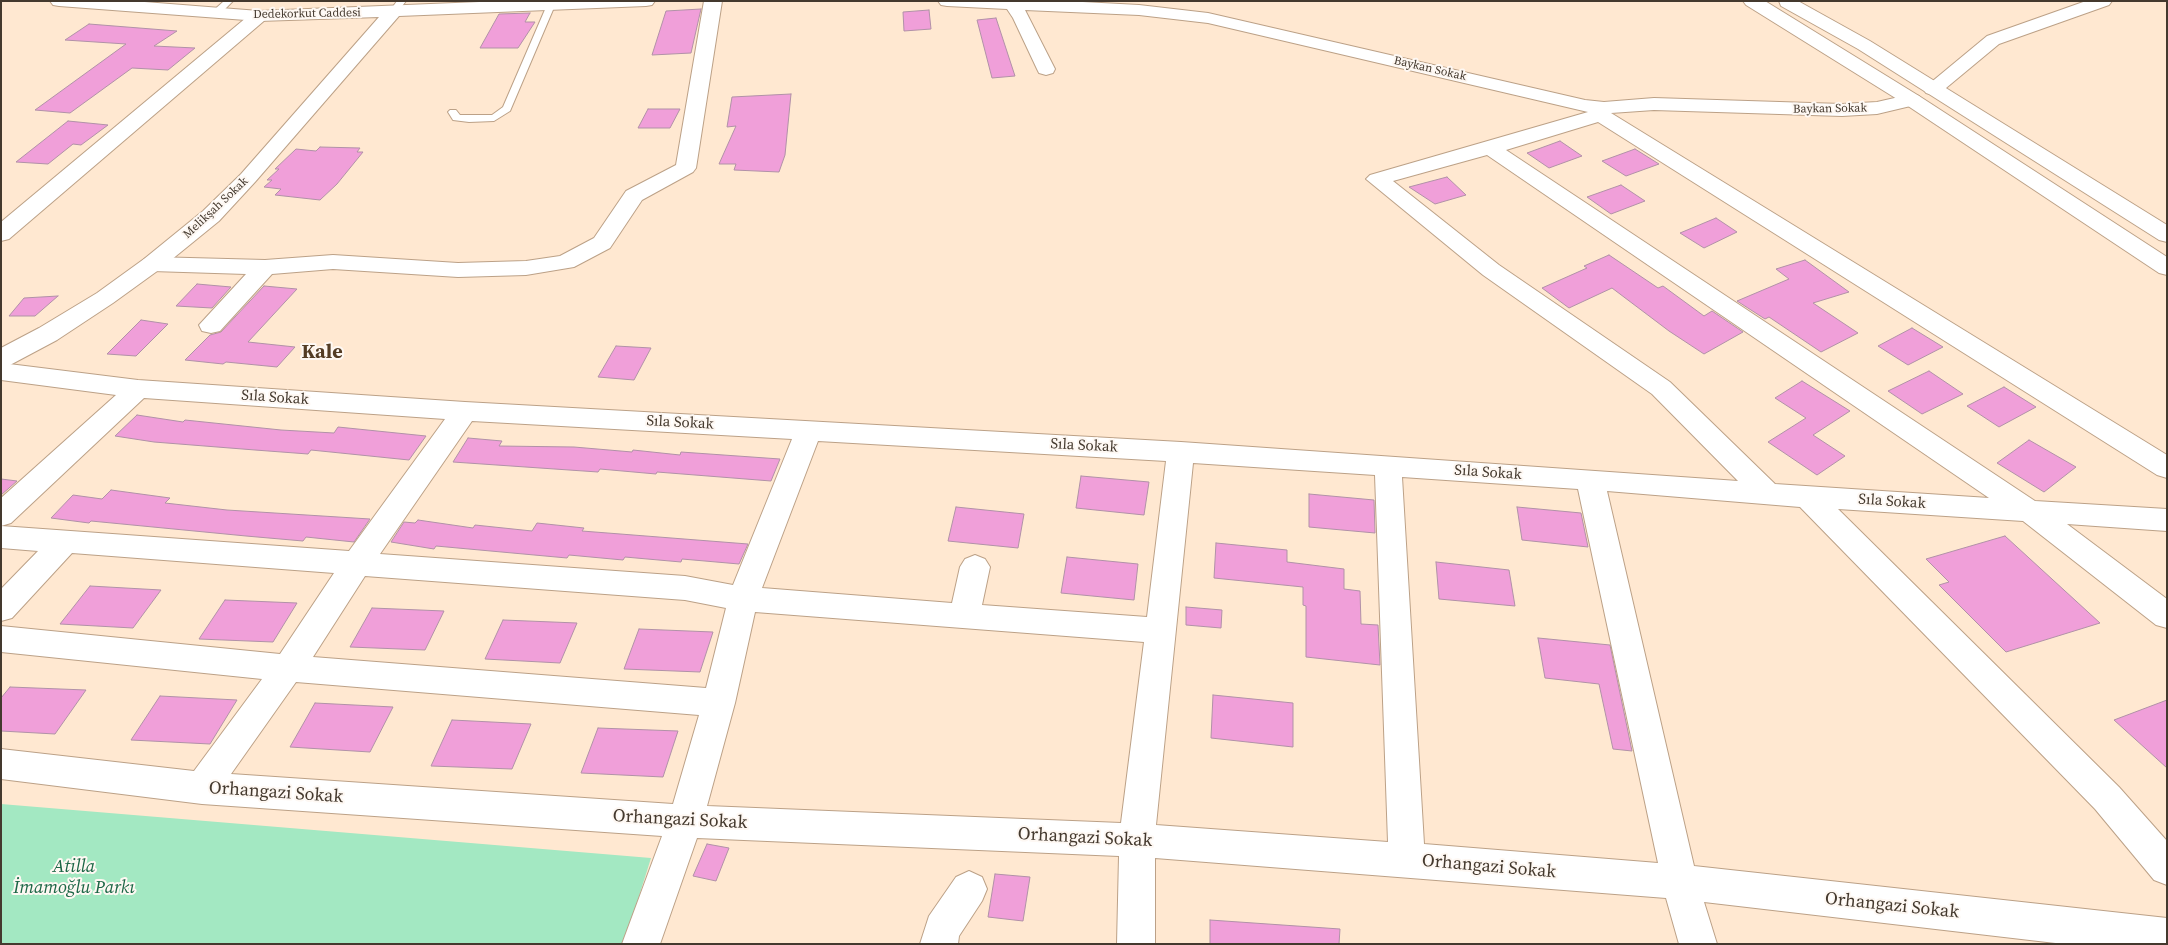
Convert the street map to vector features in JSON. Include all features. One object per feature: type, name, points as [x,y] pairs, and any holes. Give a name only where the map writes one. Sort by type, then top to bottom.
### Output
[{"type":"street","name":"Dedekorkut Caddesi","points":[[59,1],[259,16],[398,7],[551,5],[646,1]]},
{"type":"street","points":[[152,264],[265,267],[334,262],[396,264],[458,270],[526,268],[566,262],[602,243],[634,196],[686,168],[713,1]]},
{"type":"street","name":"Baykan Sokak","points":[[947,1],[1139,10],[1208,18],[1585,106],[1602,112],[1654,104],[1842,110],[1877,108],[1912,100]]},
{"type":"street","points":[[1752,1],[1912,100],[2167,268]]},
{"type":"street","points":[[1786,1],[1864,45],[2167,236]]},
{"type":"street","points":[[1933,88],[1993,40],[2103,1]]},
{"type":"street","points":[[1011,3],[1022,18],[1046,69]]},
{"type":"street","name":"Melikşah Sokak","points":[[1,359],[48,334],[105,298],[152,264],[211,216],[248,178],[398,7]]},
{"type":"street","points":[[1,234],[259,16]]},
{"type":"street","points":[[1767,493],[1661,388],[1491,270],[1377,179],[1490,148],[1602,112],[2167,468]]},
{"type":"street","points":[[1490,148],[2029,511],[2167,616]]},
{"type":"street","points":[[211,325],[265,267]]},
{"type":"street","name":"Sıla Sokak","points":[[1,371],[138,389],[465,411],[1181,452],[1808,497],[2167,520]]},
{"type":"street","points":[[1,515],[138,389]]},
{"type":"street","points":[[202,788],[288,668],[358,562],[465,411]]},
{"type":"street","points":[[641,944],[685,821],[719,703],[743,599],[809,430]]},
{"type":"street","points":[[1136,944],[1137,840],[1181,452]]},
{"type":"street","points":[[1388,466],[1407,860]]},
{"type":"street","points":[[1590,480],[1680,882],[1698,944]]},
{"type":"street","points":[[1808,497],[2106,798],[2167,868]]},
{"type":"street","points":[[1,537],[64,543],[358,562],[686,588],[743,599],[1160,631]]},
{"type":"street","points":[[1,609],[64,543]]},
{"type":"street","points":[[964,616],[974,567]]},
{"type":"street","points":[[1,639],[288,668],[719,703]]},
{"type":"street","name":"Orhangazi Sokak","points":[[1,764],[202,788],[685,821],[1137,840],[1407,860],[1680,882],[2167,937]]},
{"type":"street","points":[[940,944],[942,929],[969,889]]},
{"type":"lane","points":[[216,13],[229,1]]},
{"type":"lane","points":[[453,112],[457,118],[494,118],[507,108],[551,5]]},
{"type":"green space","name":"Atilla İmamoğlu Parkı","points":[[1,804],[651,858],[624,944],[1,944]]},
{"type":"building","points":[[701,9],[691,53],[652,55],[666,11]]},
{"type":"building","points":[[929,10],[931,29],[904,31],[903,12]]},
{"type":"building","points":[[530,13],[525,22],[535,22],[518,48],[480,48],[499,14]]},
{"type":"building","points":[[996,18],[1015,76],[992,78],[977,20]]},
{"type":"building","points":[[89,24],[177,31],[154,46],[195,48],[168,70],[132,68],[70,113],[35,110],[126,44],[65,40]]},
{"type":"building","points":[[791,94],[785,155],[779,172],[734,170],[736,164],[719,164],[736,126],[727,127],[732,97]]},
{"type":"building","points":[[648,109],[680,109],[670,128],[638,128]]},
{"type":"building","points":[[68,121],[108,125],[81,145],[73,144],[48,164],[16,162]]},
{"type":"building","points":[[1560,141],[1582,156],[1549,168],[1527,153]]},
{"type":"building","points":[[320,147],[360,148],[357,152],[363,152],[337,184],[320,200],[275,195],[281,189],[264,187],[272,180],[267,180],[279,169],[275,169],[296,149],[316,151]]},
{"type":"building","points":[[1635,149],[1659,164],[1626,176],[1602,161]]},
{"type":"building","points":[[1447,177],[1466,195],[1435,204],[1409,187]]},
{"type":"building","points":[[1621,185],[1645,201],[1611,214],[1587,197]]},
{"type":"building","points":[[1716,218],[1737,232],[1704,248],[1680,233]]},
{"type":"building","points":[[1609,255],[1658,288],[1663,286],[1704,316],[1712,311],[1743,332],[1704,354],[1669,331],[1612,288],[1569,308],[1542,288],[1587,268],[1584,266]]},
{"type":"building","points":[[1805,260],[1849,292],[1813,303],[1858,333],[1821,352],[1769,317],[1765,319],[1737,301],[1789,279],[1776,269]]},
{"type":"building","points":[[197,284],[231,287],[212,308],[176,306]]},
{"type":"building","points":[[264,286],[297,289],[248,342],[295,347],[277,367],[185,360],[210,335],[221,332]]},
{"type":"building","points":[[58,296],[35,316],[9,316],[24,298]]},
{"type":"building","points":[[141,320],[168,324],[136,356],[107,354]]},
{"type":"building","points":[[1912,328],[1943,347],[1908,365],[1878,346]]},
{"type":"building","points":[[616,346],[651,348],[634,380],[598,377]]},
{"type":"building","points":[[1929,371],[1963,394],[1922,414],[1888,391]]},
{"type":"building","points":[[1802,381],[1850,411],[1813,435],[1845,456],[1817,475],[1768,442],[1806,418],[1775,398]]},
{"type":"building","points":[[2004,387],[2036,407],[1999,427],[1967,406]]},
{"type":"building","points":[[137,415],[183,422],[185,420],[281,430],[334,433],[338,427],[426,436],[409,460],[311,450],[308,454],[154,442],[115,436]]},
{"type":"building","points":[[468,438],[502,441],[499,446],[574,447],[680,455],[681,452],[780,459],[771,481],[657,472],[656,474],[600,469],[598,472],[453,462]]},
{"type":"building","points":[[2029,440],[2076,467],[2044,492],[1997,463]]},
{"type":"building","points":[[1081,476],[1149,482],[1144,515],[1076,508]]},
{"type":"building","points":[[1,479],[17,481],[1,495]]},
{"type":"building","points":[[111,490],[170,498],[165,503],[227,510],[370,519],[354,542],[306,537],[303,541],[91,521],[89,523],[51,518],[73,495],[102,499]]},
{"type":"building","points":[[1309,494],[1374,500],[1375,533],[1309,527]]},
{"type":"building","points":[[956,507],[1024,514],[1018,548],[948,541]]},
{"type":"building","points":[[1517,507],[1581,513],[1588,547],[1522,540]]},
{"type":"building","points":[[418,520],[473,528],[475,525],[532,531],[537,523],[584,528],[582,531],[748,544],[739,564],[682,559],[681,562],[625,557],[623,560],[569,555],[567,558],[436,546],[434,549],[391,542],[404,522],[415,523]]},
{"type":"building","points":[[2005,536],[2100,623],[2006,652],[1939,585],[1949,582],[1926,559]]},
{"type":"building","points":[[1216,543],[1287,550],[1287,562],[1344,569],[1344,589],[1360,591],[1361,624],[1378,625],[1380,665],[1306,657],[1306,606],[1303,605],[1303,587],[1214,578]]},
{"type":"building","points":[[1067,557],[1138,564],[1134,600],[1061,593]]},
{"type":"building","points":[[1436,562],[1509,570],[1515,606],[1439,599]]},
{"type":"building","points":[[90,586],[161,590],[133,628],[60,624]]},
{"type":"building","points":[[225,600],[297,603],[273,642],[199,639]]},
{"type":"building","points":[[1186,607],[1222,610],[1221,628],[1186,625]]},
{"type":"building","points":[[372,608],[444,611],[425,650],[350,647]]},
{"type":"building","points":[[503,620],[577,623],[560,663],[485,659]]},
{"type":"building","points":[[639,629],[713,632],[700,672],[624,669]]},
{"type":"building","points":[[1538,638],[1610,645],[1632,751],[1613,749],[1599,684],[1545,678]]},
{"type":"building","points":[[10,687],[86,690],[55,734],[1,731],[1,698]]},
{"type":"building","points":[[1213,695],[1293,703],[1293,747],[1211,738]]},
{"type":"building","points":[[160,696],[237,700],[210,744],[131,740]]},
{"type":"building","points":[[2167,700],[2167,768],[2114,720]]},
{"type":"building","points":[[315,703],[393,707],[370,752],[290,747]]},
{"type":"building","points":[[452,720],[531,724],[512,769],[431,766]]},
{"type":"building","points":[[598,728],[678,731],[663,777],[581,773]]},
{"type":"building","points":[[707,844],[729,848],[716,881],[693,876]]},
{"type":"building","points":[[995,874],[1030,877],[1023,921],[988,917]]},
{"type":"building","points":[[1210,920],[1340,929],[1339,944],[1210,944]]},
{"type":"district","name":"Kale","points":[[322,353]]}]
